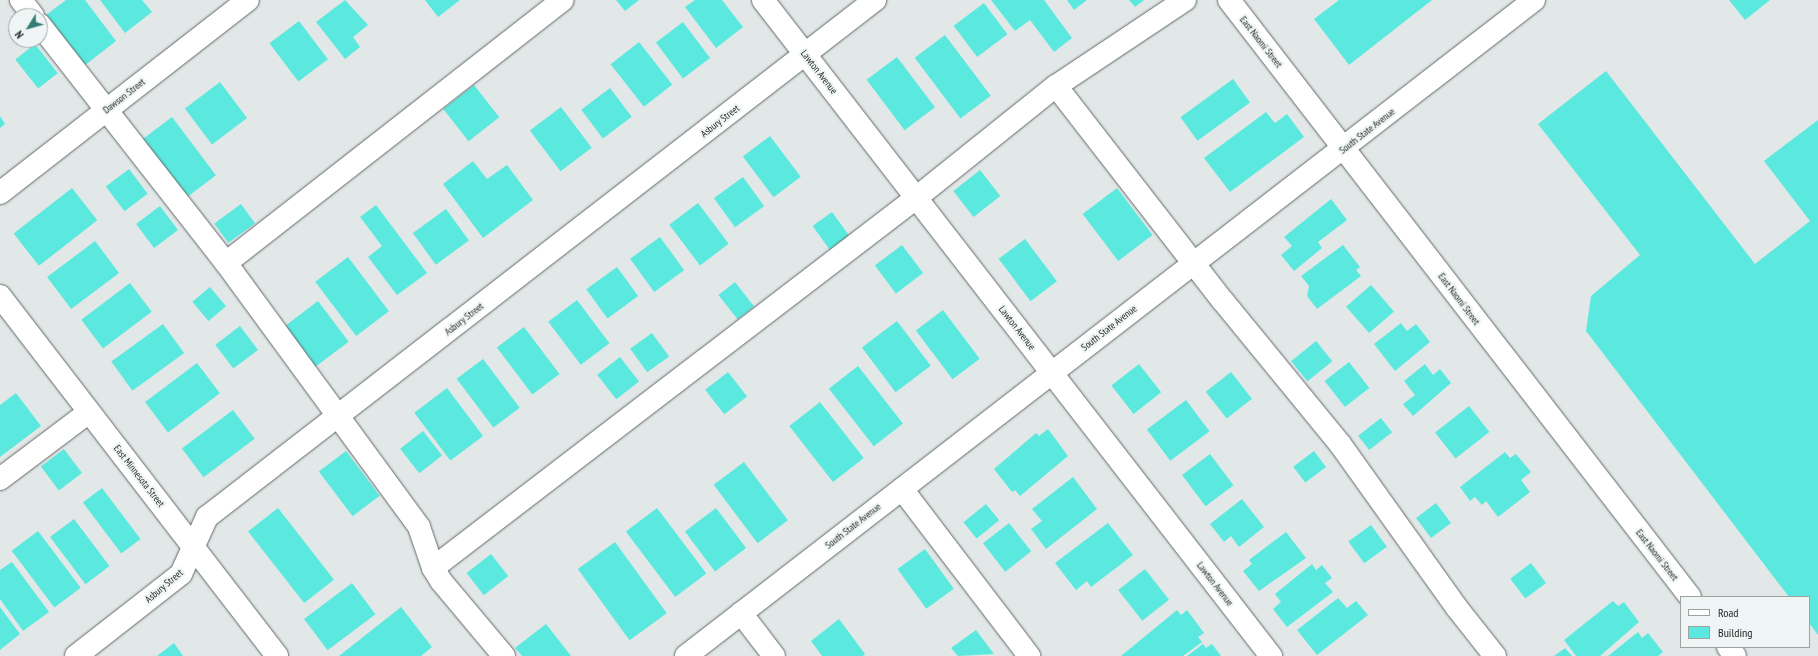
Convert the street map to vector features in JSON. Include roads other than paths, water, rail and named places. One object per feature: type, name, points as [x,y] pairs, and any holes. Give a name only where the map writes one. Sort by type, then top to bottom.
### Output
[{"type":"street","name":"Dawson Street","points":[[0,193],[248,0]]},
{"type":"street","points":[[226,263],[562,0]]},
{"type":"street","name":"Lawton Avenue","points":[[763,0],[1271,656]]},
{"type":"street","name":"Asbury Street","points":[[76,656],[180,574],[207,517],[339,417],[875,0]]},
{"type":"street","points":[[433,568],[916,198],[1056,86],[1185,0]]},
{"type":"street","name":"East Naomi Street","points":[[1229,0],[1689,596]]},
{"type":"street","name":"South State Avenue","points":[[686,656],[1534,0]]},
{"type":"street","points":[[48,35],[226,263],[419,527],[433,568],[504,656]]},
{"type":"street","points":[[1056,86],[1194,263],[1340,444],[1457,608],[1496,656]]},
{"type":"street","name":"East Minnesota Street","points":[[0,296],[277,656]]},
{"type":"street","points":[[0,479],[89,412]]},
{"type":"street","points":[[902,489],[1029,656]]},
{"type":"street","points":[[741,613],[774,656]]},
{"type":"street","points":[[1729,648],[1735,656]]}]
